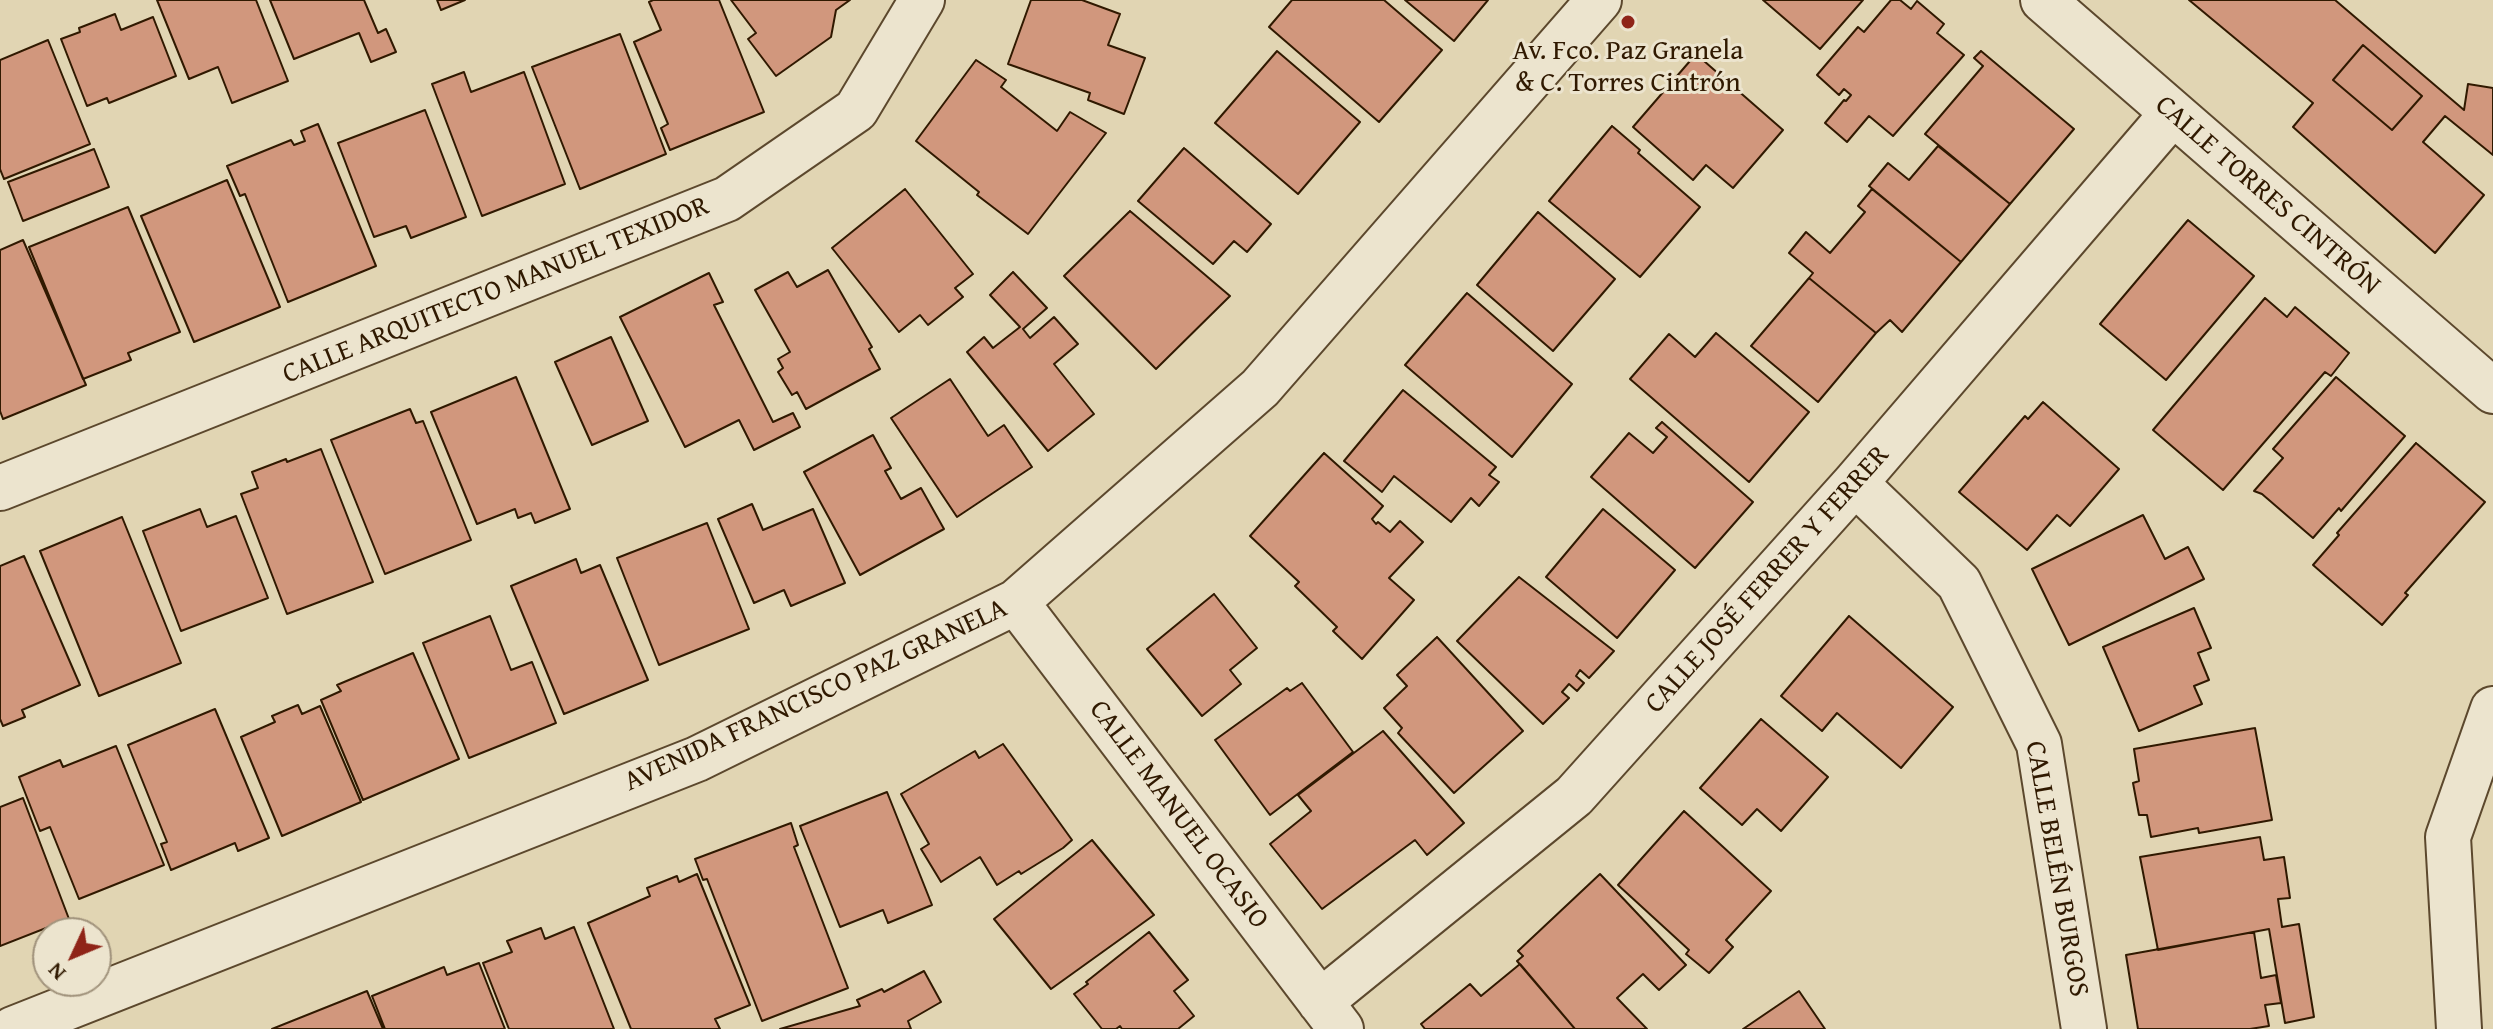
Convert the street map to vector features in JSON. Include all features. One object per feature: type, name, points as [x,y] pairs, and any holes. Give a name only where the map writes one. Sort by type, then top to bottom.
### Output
[{"type":"street","name":"CALLE ARQUITECTO MANUEL TEXIDOR","points":[[0,488],[727,199],[856,110],[922,0]]},
{"type":"street","name":"AVENIDA FRANCISCO PAZ GRANELA","points":[[13,1029],[697,759],[1016,602],[1260,388],[1599,0]]},
{"type":"street","name":"CALLE TORRES CINTRÓN","points":[[2043,0],[2493,391]]},
{"type":"street","name":"CALLE JOSÉ FERRER Y FERRER","points":[[1331,1015],[1574,796],[1855,483],[2172,114]]},
{"type":"street","name":"CALLE BELÉN BURGOS","points":[[1855,483],[1959,583],[2039,744],[2084,1029]]},
{"type":"street","name":"CALLE MANUEL OCASIO","points":[[1016,602],[1331,1015]]},
{"type":"street","points":[[2459,1029],[2448,837],[2493,709]]},
{"type":"building","points":[[157,0],[256,0],[288,81],[232,103],[218,67],[189,79]]},
{"type":"building","points":[[270,0],[364,0],[378,33],[386,29],[396,52],[371,62],[359,33],[294,59]]},
{"type":"building","points":[[437,0],[465,0],[441,10]]},
{"type":"building","points":[[719,0],[764,112],[670,150],[661,128],[668,124],[634,42],[661,30],[649,2]]},
{"type":"building","points":[[731,0],[850,0],[836,10],[831,37],[776,76],[748,39],[756,33]]},
{"type":"building","points":[[1031,0],[1082,0],[1120,14],[1108,45],[1145,58],[1124,114],[1088,100],[1090,93],[1008,64]]},
{"type":"building","points":[[1292,0],[1384,0],[1442,50],[1379,122],[1269,27]]},
{"type":"building","points":[[1405,0],[1488,0],[1454,41]]},
{"type":"building","points":[[1763,0],[1863,0],[1820,49]]},
{"type":"building","points":[[1891,0],[1900,0],[1911,9],[1917,1],[1944,24],[1937,33],[1964,55],[1893,136],[1869,116],[1847,142],[1825,123],[1851,95],[1844,89],[1839,95],[1817,75],[1858,27],[1864,32]]},
{"type":"building","points":[[2189,0],[2335,0],[2464,110],[2468,84],[2493,88],[2493,155],[2445,116],[2423,142],[2484,195],[2435,253],[2293,127],[2313,103]],"holes":[[[2363,45],[2422,96],[2392,130],[2333,80]]]},
{"type":"building","points":[[115,14],[121,30],[153,17],[176,76],[109,103],[107,98],[87,106],[61,39],[80,32],[79,28]]},
{"type":"building","points":[[620,34],[666,154],[580,189],[532,67]]},
{"type":"building","points":[[48,40],[90,144],[4,179],[0,169],[0,60]]},
{"type":"building","points":[[2363,45],[2422,96],[2392,130],[2333,80]]},
{"type":"building","points":[[1277,51],[1360,122],[1298,194],[1215,123]]},
{"type":"building","points":[[1981,51],[2074,129],[2010,204],[1925,134],[1983,66],[1974,58]]},
{"type":"building","points":[[1696,54],[1783,130],[1733,188],[1706,165],[1693,180],[1633,127]]},
{"type":"building","points":[[976,60],[1006,80],[1001,87],[1057,131],[1070,112],[1106,133],[1028,234],[977,195],[979,192],[916,141]]},
{"type":"building","points":[[464,72],[471,92],[524,72],[565,184],[482,216],[432,84]]},
{"type":"building","points":[[425,110],[466,217],[411,238],[406,226],[374,237],[338,143]]},
{"type":"building","points":[[318,124],[376,266],[288,302],[245,194],[240,196],[227,166],[291,140],[294,145],[305,141],[301,131]]},
{"type":"building","points":[[1612,126],[1700,207],[1640,277],[1549,201]]},
{"type":"building","points":[[1938,146],[2010,204],[1961,262],[1869,186],[1888,163],[1909,180]]},
{"type":"building","points":[[1184,148],[1271,224],[1247,252],[1234,241],[1213,264],[1138,201]]},
{"type":"building","points":[[94,149],[109,187],[23,221],[8,182]]},
{"type":"building","points":[[227,180],[280,307],[194,342],[141,216]]},
{"type":"building","points":[[905,189],[973,274],[955,288],[963,297],[928,325],[920,315],[899,332],[832,248]]},
{"type":"building","points":[[1872,189],[1961,262],[1902,332],[1890,320],[1876,333],[1809,278],[1813,273],[1789,253],[1806,232],[1830,253],[1865,212],[1858,206]]},
{"type":"building","points":[[128,207],[180,332],[128,353],[131,360],[83,379],[29,247]]},
{"type":"building","points":[[1130,211],[1230,296],[1156,369],[1064,276]]},
{"type":"building","points":[[1538,212],[1615,279],[1553,351],[1477,285]]},
{"type":"building","points":[[2188,220],[2254,276],[2166,380],[2100,324]]},
{"type":"building","points":[[23,240],[86,385],[3,419],[0,411],[0,250]]},
{"type":"building","points":[[828,270],[872,347],[869,349],[880,369],[806,409],[797,392],[792,395],[778,372],[783,368],[778,359],[790,352],[755,290],[788,272],[797,287]]},
{"type":"building","points":[[1013,272],[1047,308],[1023,329],[1030,338],[1054,317],[1078,344],[1054,364],[1094,414],[1048,451],[967,352],[984,337],[993,348],[1020,327],[990,295]]},
{"type":"building","points":[[709,273],[723,302],[714,305],[773,422],[793,413],[800,427],[754,450],[739,420],[685,447],[620,317]]},
{"type":"building","points":[[1809,278],[1876,333],[1818,402],[1751,346]]},
{"type":"building","points":[[1467,293],[1572,384],[1512,457],[1405,365]]},
{"type":"building","points":[[2265,298],[2287,317],[2295,307],[2349,353],[2331,376],[2325,372],[2223,490],[2153,430]]},
{"type":"building","points":[[1716,333],[1809,412],[1749,482],[1630,379],[1669,334],[1695,357]]},
{"type":"building","points":[[611,337],[648,421],[592,445],[555,362]]},
{"type":"building","points":[[516,377],[570,509],[535,523],[531,513],[518,518],[515,509],[477,524],[431,412]]},
{"type":"building","points":[[2336,377],[2405,436],[2341,511],[2339,508],[2313,538],[2262,494],[2254,491],[2283,458],[2273,449]]},
{"type":"building","points":[[950,379],[988,436],[1004,425],[1032,467],[957,517],[891,418]]},
{"type":"building","points":[[1403,390],[1496,467],[1489,475],[1499,482],[1479,506],[1471,498],[1451,522],[1394,476],[1382,492],[1344,461]]},
{"type":"building","points":[[2043,402],[2119,469],[2070,526],[2057,515],[2027,550],[1959,492],[2025,416],[2028,419]]},
{"type":"building","points":[[410,409],[416,423],[423,421],[471,540],[385,574],[331,440]]},
{"type":"building","points":[[1662,422],[1753,502],[1695,568],[1591,477],[1629,433],[1653,453],[1667,437],[1656,428]]},
{"type":"building","points":[[873,435],[891,468],[885,471],[901,499],[921,488],[944,529],[860,575],[804,472]]},
{"type":"building","points":[[2416,443],[2485,502],[2405,593],[2408,595],[2382,625],[2313,565]]},
{"type":"building","points":[[321,449],[373,582],[287,614],[241,494],[258,488],[252,472]]},
{"type":"building","points":[[1324,453],[1383,506],[1372,519],[1376,524],[1378,522],[1390,532],[1400,521],[1423,542],[1389,578],[1414,600],[1362,659],[1333,631],[1337,627],[1295,586],[1299,582],[1250,536]]},
{"type":"building","points":[[752,504],[763,530],[813,509],[845,583],[791,606],[784,590],[754,603],[718,519]]},
{"type":"building","points":[[200,509],[207,527],[236,516],[268,598],[181,631],[143,531]]},
{"type":"building","points":[[1603,509],[1675,570],[1617,638],[1546,577]]},
{"type":"building","points":[[2143,515],[2165,559],[2188,547],[2204,579],[2069,645],[2032,569]]},
{"type":"building","points":[[122,517],[181,663],[99,696],[40,551]]},
{"type":"building","points":[[707,523],[749,629],[659,665],[617,558]]},
{"type":"building","points":[[24,556],[80,685],[22,710],[25,717],[3,726],[0,719],[0,566]]},
{"type":"building","points":[[576,559],[581,573],[600,565],[648,680],[564,714],[511,586]]},
{"type":"building","points":[[1519,577],[1614,651],[1589,678],[1580,670],[1576,676],[1584,683],[1577,691],[1569,684],[1562,692],[1569,698],[1543,724],[1457,641]]},
{"type":"building","points":[[1214,594],[1257,648],[1230,670],[1241,684],[1202,716],[1147,649]]},
{"type":"building","points":[[2194,608],[2211,648],[2198,653],[2209,680],[2194,686],[2202,704],[2139,731],[2103,647]]},
{"type":"building","points":[[490,616],[511,670],[532,662],[556,723],[469,758],[423,643]]},
{"type":"building","points":[[1849,616],[1953,707],[1901,768],[1837,713],[1822,731],[1781,696]]},
{"type":"building","points":[[1437,637],[1523,731],[1454,793],[1398,733],[1402,728],[1384,708],[1407,686],[1397,675]]},
{"type":"building","points":[[413,653],[459,759],[363,800],[321,700],[341,691],[337,685]]},
{"type":"building","points":[[1302,683],[1353,752],[1270,815],[1215,740],[1287,688],[1290,691]]},
{"type":"building","points":[[298,705],[302,714],[320,706],[361,802],[282,836],[241,737],[275,722],[272,716]]},
{"type":"building","points":[[215,709],[269,838],[238,851],[235,843],[171,870],[161,844],[167,842],[128,745]]},
{"type":"building","points":[[1761,719],[1828,777],[1781,831],[1757,809],[1742,825],[1700,788]]},
{"type":"building","points":[[2255,728],[2272,820],[2199,833],[2198,828],[2151,837],[2147,815],[2139,815],[2133,783],[2139,781],[2134,749]]},
{"type":"building","points":[[1383,731],[1464,823],[1427,855],[1415,840],[1322,909],[1270,844],[1311,811],[1298,795]]},
{"type":"building","points":[[1003,744],[1072,840],[1021,874],[1019,871],[997,885],[980,857],[941,882],[921,849],[929,844],[901,794],[975,751],[979,758]]},
{"type":"building","points":[[116,746],[164,865],[79,899],[50,827],[40,831],[19,777],[60,760],[63,767]]},
{"type":"building","points":[[887,792],[932,905],[888,923],[883,910],[840,927],[800,826]]},
{"type":"building","points":[[23,798],[68,917],[32,917],[32,933],[0,946],[0,807]]},
{"type":"building","points":[[1684,811],[1771,891],[1726,940],[1733,947],[1709,973],[1686,954],[1689,950],[1618,885]]},
{"type":"building","points":[[791,823],[798,845],[794,847],[848,988],[762,1021],[707,879],[703,880],[695,859]]},
{"type":"building","points":[[2260,837],[2264,860],[2284,857],[2290,898],[2278,899],[2282,927],[2299,924],[2314,1017],[2285,1023],[2269,929],[2158,950],[2140,857]]},
{"type":"building","points":[[1092,840],[1154,915],[1051,989],[994,919]]},
{"type":"building","points":[[697,874],[750,1005],[715,1019],[720,1029],[631,1029],[588,923],[650,896],[647,888],[677,876],[679,882]]},
{"type":"building","points":[[1600,874],[1686,965],[1659,990],[1643,974],[1617,998],[1647,1029],[1575,1029],[1517,961],[1523,956],[1518,951]]},
{"type":"building","points":[[574,927],[614,1029],[509,1029],[483,963],[512,952],[507,941],[541,928],[545,939]]},
{"type":"building","points":[[1149,932],[1188,980],[1174,991],[1194,1016],[1178,1029],[1122,1029],[1120,1026],[1102,1029],[1074,994]]},
{"type":"building","points":[[2254,932],[2261,978],[2276,975],[2281,1003],[2265,1005],[2269,1026],[2250,1029],[2138,1029],[2126,955]]},
{"type":"building","points":[[479,963],[505,1029],[385,1029],[372,996],[444,967],[447,975]]},
{"type":"building","points":[[1520,964],[1575,1029],[1425,1029],[1421,1024],[1470,984],[1481,996]]},
{"type":"building","points":[[924,971],[941,1002],[908,1021],[911,1029],[780,1029],[860,1006],[857,1000],[882,989],[884,992]]},
{"type":"building","points":[[367,991],[383,1029],[272,1029]]},
{"type":"building","points":[[1799,991],[1825,1029],[1743,1029]]},
{"type":"place","name":"Av. Fco. Paz Granela & C. Torres Cintrón","points":[[1628,22]]}]
